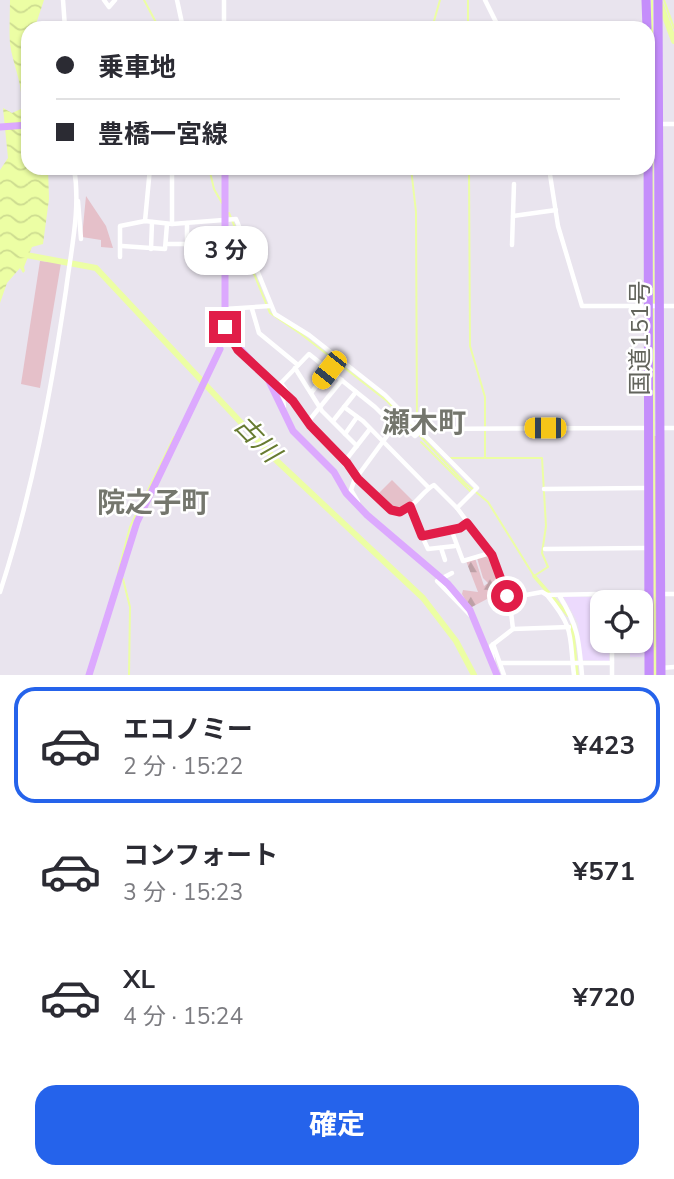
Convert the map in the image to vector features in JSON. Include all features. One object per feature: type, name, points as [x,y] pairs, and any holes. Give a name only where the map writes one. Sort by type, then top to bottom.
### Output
[{"type":"highway","points":[[645,0],[645,21]]},
{"type":"highway","name":"国道151号","points":[[655,100],[660,0]]},
{"type":"highway","name":"国道151号","points":[[655,138],[659,157],[658,277],[649,331],[649,411],[660,444],[661,671]]},
{"type":"highway","name":"国道151号","points":[[648,175],[648,290],[660,325],[659,406],[650,450],[650,590]]},
{"type":"highway","name":"国道151号","points":[[649,653],[649,675]]},
{"type":"main road","points":[[0,127],[21,126]]},
{"type":"main road","points":[[225,175],[224,206],[229,219],[225,309],[228,336],[268,379],[293,431],[334,472],[346,493],[441,579],[473,618],[497,662],[497,675]]},
{"type":"main road","points":[[89,675],[136,522],[220,349]]},
{"type":"street","points":[[63,0],[64,21]]},
{"type":"street","points":[[104,0],[109,7],[115,0]]},
{"type":"street","points":[[177,0],[182,21]]},
{"type":"street","points":[[223,21],[224,0]]},
{"type":"street","points":[[485,0],[496,21]]},
{"type":"street","points":[[655,124],[674,124]]},
{"type":"street","points":[[75,175],[81,239]]},
{"type":"street","points":[[150,175],[148,221],[151,249]]},
{"type":"street","points":[[122,246],[165,249],[170,224],[172,175]]},
{"type":"street","points":[[551,175],[556,210],[582,306],[674,306]]},
{"type":"street","points":[[512,246],[514,184]]},
{"type":"street","points":[[0,592],[36,459],[55,365],[76,192]]},
{"type":"street","points":[[513,216],[556,210]]},
{"type":"street","points":[[120,257],[120,226],[148,221],[170,224],[229,219],[268,307],[384,395],[418,430],[474,491],[457,508]]},
{"type":"street","points":[[168,244],[187,244],[187,223]]},
{"type":"street","points":[[225,309],[268,307]]},
{"type":"street","points":[[252,309],[259,333],[297,367],[321,408],[357,446]]},
{"type":"street","points":[[281,383],[309,354],[394,426]]},
{"type":"street","points":[[311,393],[329,370]]},
{"type":"street","points":[[268,379],[293,401]]},
{"type":"street","points":[[307,423],[342,380]]},
{"type":"street","points":[[281,383],[284,411]]},
{"type":"street","points":[[281,383],[307,423],[345,461],[356,477],[391,510],[400,512],[434,485],[457,508],[490,553],[504,592],[515,597],[540,592],[547,595],[565,616],[576,663],[582,675]]},
{"type":"street","points":[[333,421],[356,392]]},
{"type":"street","points":[[344,407],[429,488]]},
{"type":"street","points":[[345,434],[357,417]]},
{"type":"street","points":[[359,506],[351,490],[356,477],[399,420],[418,430],[674,428]]},
{"type":"street","points":[[345,461],[370,429]]},
{"type":"street","points":[[649,576],[646,573],[645,452],[650,450]]},
{"type":"street","points":[[544,489],[645,488]]},
{"type":"street","points":[[410,506],[428,549],[455,546]]},
{"type":"street","points":[[422,536],[435,529],[451,529],[467,523]]},
{"type":"street","points":[[451,529],[455,546],[463,561],[490,553]]},
{"type":"street","points":[[441,548],[445,560]]},
{"type":"street","points":[[545,549],[646,548]]},
{"type":"street","points":[[441,579],[452,573]]},
{"type":"street","points":[[557,594],[574,620],[576,663],[573,675]]},
{"type":"street","points":[[547,595],[590,594]]},
{"type":"street","points":[[661,594],[674,594]]},
{"type":"street","points":[[513,629],[511,612],[515,597]]},
{"type":"street","points":[[504,675],[497,662],[494,644],[513,629],[569,627]]},
{"type":"street","points":[[612,653],[612,675]]},
{"type":"street","points":[[497,662],[612,663]]},
{"type":"street","points":[[661,671],[674,667]]},
{"type":"shaded area","points":[[563,596],[590,597],[590,653],[609,653],[609,661],[582,660],[578,623]]},
{"type":"shaded area","points":[[630,653],[644,653],[644,657],[630,657]]},
{"type":"green space","points":[[86,196],[106,226],[113,248],[101,247],[101,240],[82,237]]},
{"type":"green space","points":[[40,261],[61,263],[40,388],[21,384]]},
{"type":"green space","points":[[652,436],[658,436],[658,675],[652,675]]},
{"type":"green space","points":[[392,480],[413,501],[400,510],[390,507],[378,494]]},
{"type":"green space","points":[[490,555],[496,568],[502,603],[491,608],[487,599],[470,608],[462,594],[463,590],[478,592],[466,561],[475,558],[484,586],[488,583],[483,578],[477,558]]},
{"type":"water","points":[[10,0],[44,0],[37,21],[21,21],[21,92],[10,44]]},
{"type":"water","points":[[3,108],[12,113],[21,109],[21,175],[48,175],[49,199],[43,244],[32,247],[25,271],[23,273],[20,268],[7,283],[0,303],[0,170],[8,158]]},
{"type":"waterway","points":[[144,0],[155,21]]},
{"type":"waterway","points":[[434,21],[440,0]]},
{"type":"waterway","points":[[468,0],[468,21]]},
{"type":"waterway","points":[[652,0],[652,21]]},
{"type":"waterway","points":[[664,0],[674,28]]},
{"type":"waterway","points":[[660,3],[674,41]]},
{"type":"waterway","points":[[211,175],[214,189],[222,203]]},
{"type":"waterway","points":[[412,175],[416,212],[417,425]]},
{"type":"waterway","points":[[229,213],[270,313],[387,401],[465,483],[488,502],[534,576],[548,567],[542,553],[546,526],[542,458],[485,458],[485,397],[470,346],[469,175]]},
{"type":"waterway","points":[[653,175],[654,303]]},
{"type":"waterway","name":"古川","points":[[21,254],[96,268],[277,461],[423,598],[456,641],[474,675]]},
{"type":"waterway","points":[[653,309],[655,675]]},
{"type":"waterway","points":[[118,573],[130,527],[174,437]]},
{"type":"waterway","points":[[421,442],[470,491]]},
{"type":"waterway","points":[[451,458],[484,458]]},
{"type":"waterway","points":[[534,576],[568,615]]},
{"type":"waterway","points":[[123,579],[130,607],[129,675]]},
{"type":"waterway","points":[[572,625],[577,675]]},
{"type":"district","name":"瀬木町","points":[[424,423]]},
{"type":"district","name":"院之子町","points":[[153,503]]},
{"type":"route","points":[[225,327],[238,350],[293,401],[310,425],[347,463],[358,479],[391,510],[400,512],[410,506],[422,536],[460,528],[467,523],[492,555],[507,596]]}]
